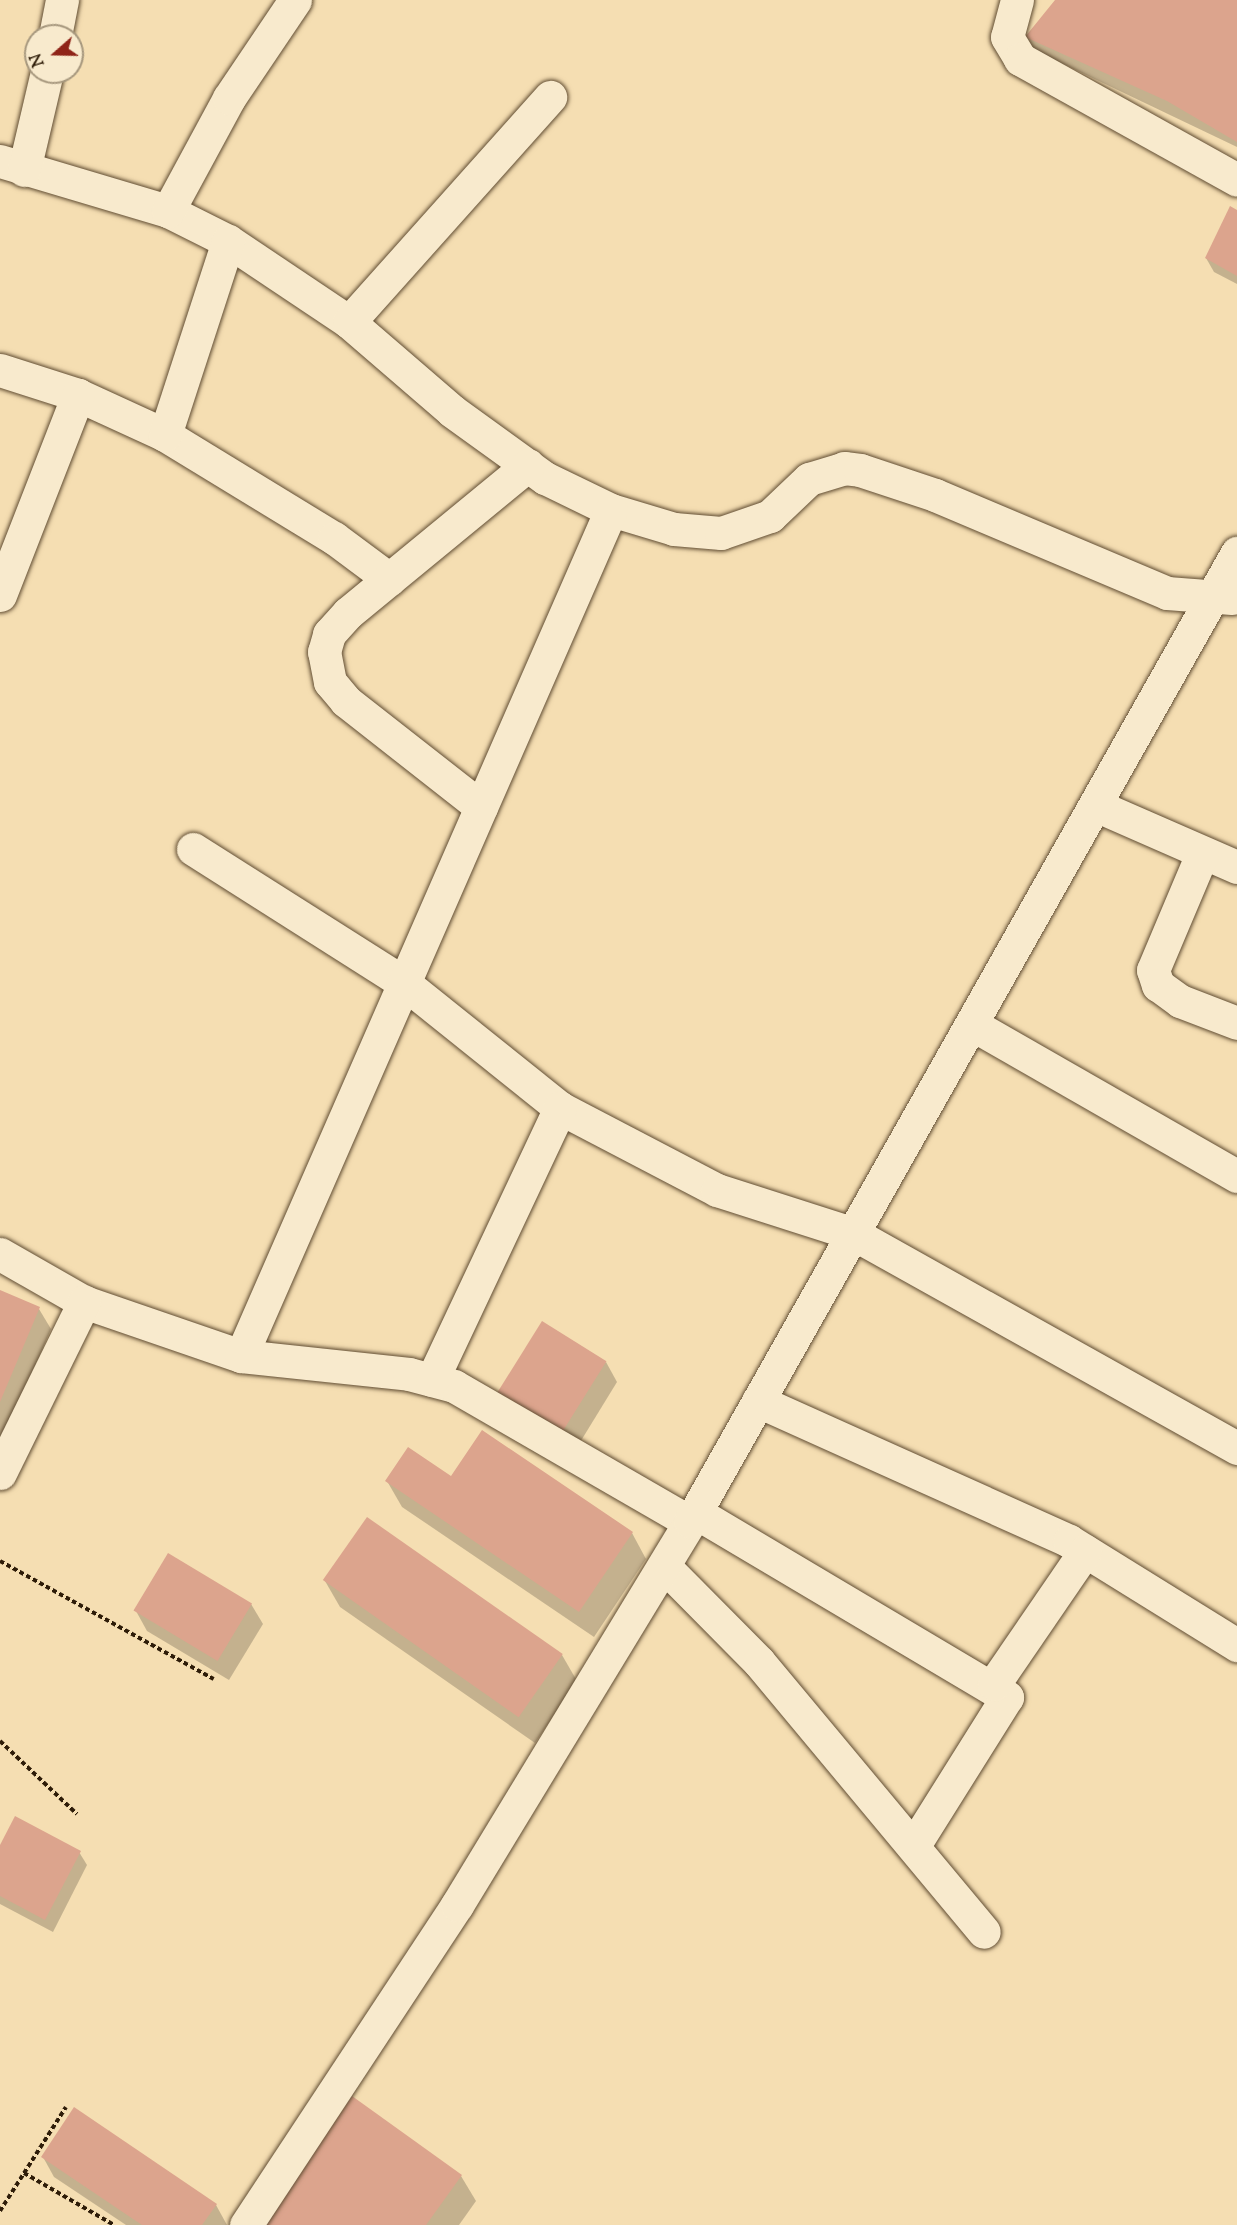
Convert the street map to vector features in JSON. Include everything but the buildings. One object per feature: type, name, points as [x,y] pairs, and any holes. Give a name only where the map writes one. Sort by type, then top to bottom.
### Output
[{"type":"street","points":[[57,24],[62,0]]},
{"type":"street","points":[[168,211],[229,98],[295,0]]},
{"type":"street","points":[[1017,0],[1007,37],[1020,59],[1237,180]]},
{"type":"street","points":[[42,84],[12,165],[168,211],[228,241],[349,322],[452,411],[528,465],[561,488],[611,510],[674,529],[721,534],[770,516],[809,479],[844,468],[860,470],[945,499],[1167,593],[1226,599]]},
{"type":"street","points":[[349,322],[550,97]]},
{"type":"street","points":[[165,435],[228,241]]},
{"type":"street","points":[[0,370],[78,395],[165,435],[334,538],[389,579]]},
{"type":"street","points":[[0,595],[78,395]]},
{"type":"street","points":[[481,807],[346,701],[330,682],[323,663],[329,634],[389,579],[528,465]]},
{"type":"street","points":[[241,1356],[611,510]]},
{"type":"street","points":[[246,2225],[458,1905],[693,1517],[973,1025],[1095,805],[1226,599],[1237,553]]},
{"type":"street","points":[[1095,805],[1202,854],[1237,867]]},
{"type":"street","points":[[193,849],[404,983],[560,1108],[717,1190],[854,1234],[1237,1448]]},
{"type":"street","points":[[1202,854],[1153,970],[1158,985],[1179,1001],[1237,1023]]},
{"type":"street","points":[[973,1025],[1237,1176]]},
{"type":"street","points":[[432,1380],[560,1108]]},
{"type":"street","points":[[0,1254],[84,1302],[241,1356],[432,1380],[477,1399],[994,1684],[1008,1702],[914,1845]]},
{"type":"street","points":[[0,1473],[84,1302]]},
{"type":"street","points":[[758,1401],[1085,1551],[1237,1645]]},
{"type":"street","points":[[994,1684],[1085,1551]]},
{"type":"street","points":[[663,1566],[759,1662],[914,1845],[984,1932]]},
{"type":"path","points":[[0,1561],[214,1679]]},
{"type":"path","points":[[0,1740],[76,1814]]},
{"type":"path","points":[[0,2211],[66,2107]]},
{"type":"path","points":[[24,2173],[114,2225]]}]
